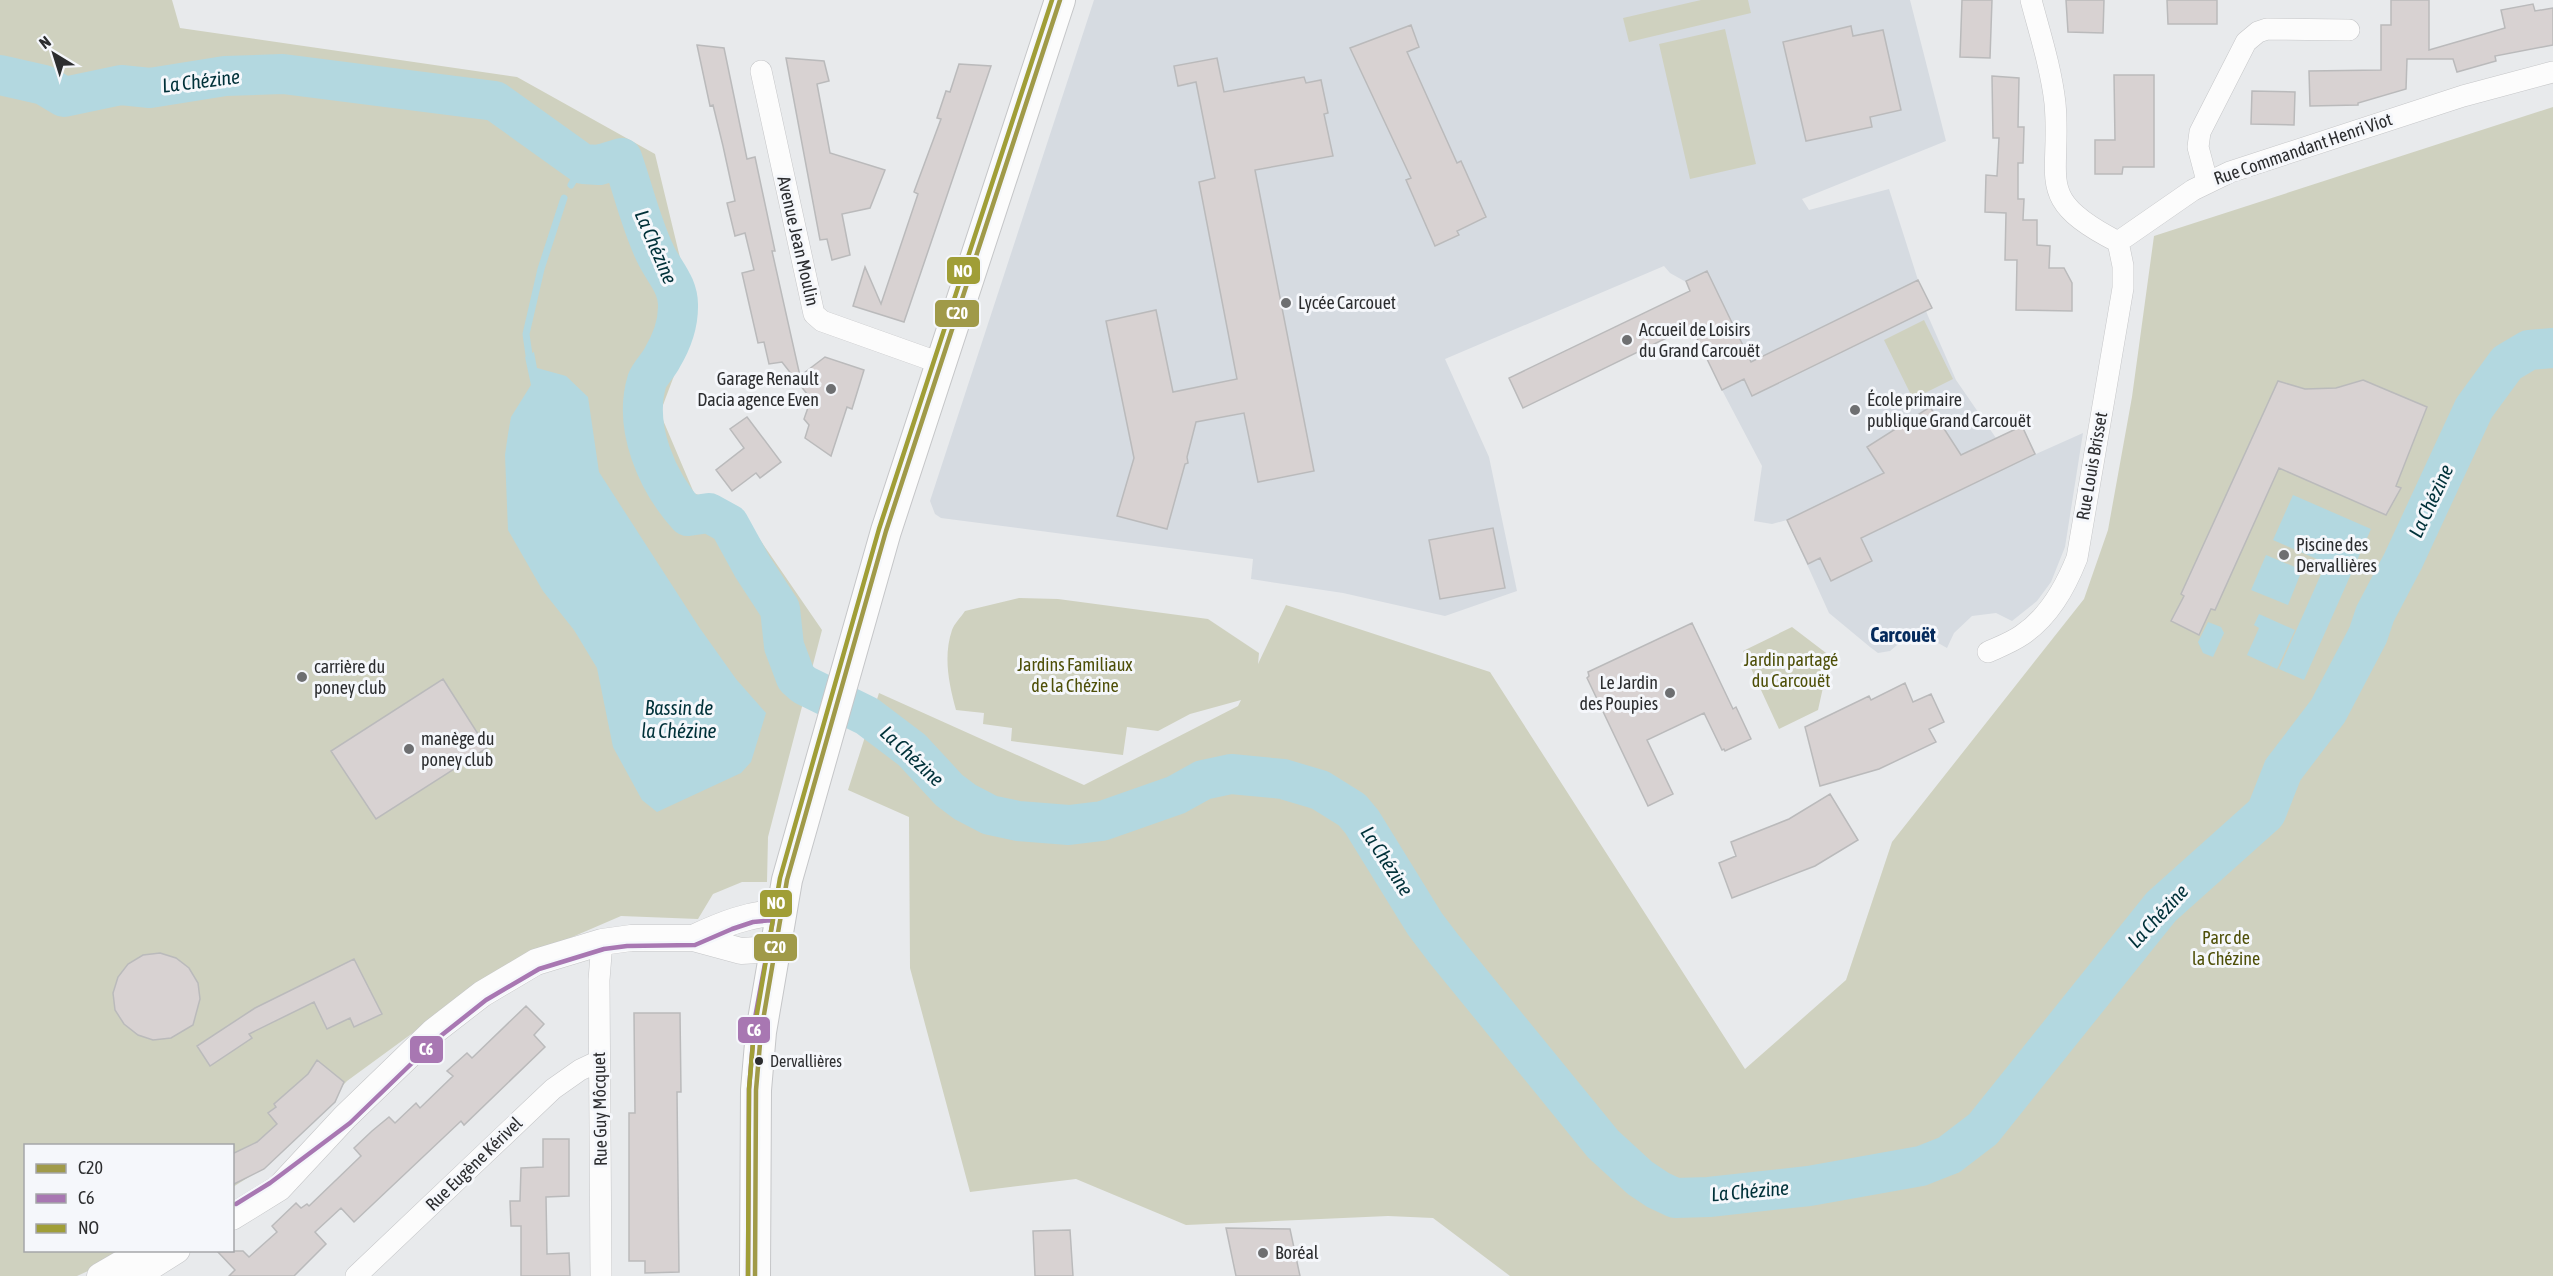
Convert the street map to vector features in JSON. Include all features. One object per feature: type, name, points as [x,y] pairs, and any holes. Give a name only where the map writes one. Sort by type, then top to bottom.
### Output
[{"type":"main road","points":[[755,1276],[756,1090],[762,1019],[787,880],[886,531],[1060,0]]},
{"type":"street","points":[[2031,0],[2055,102],[2054,162],[2059,193],[2064,204],[2080,221],[2118,242]]},
{"type":"street","points":[[2207,181],[2198,147],[2200,132],[2246,42],[2258,32],[2268,29],[2349,30]]},
{"type":"street","name":"Avenue Jean Moulin","points":[[761,71],[814,314],[822,321],[940,363]]},
{"type":"street","name":"Rue Commandant Henri Viot","points":[[2118,242],[2207,181],[2421,110],[2553,72]]},
{"type":"street","name":"Rue Louis Brisset","points":[[1988,652],[2022,635],[2043,616],[2058,598],[2077,558],[2123,288],[2123,266],[2118,242]]},
{"type":"street","points":[[693,938],[751,915],[782,912]]},
{"type":"street","points":[[234,1215],[279,1188],[345,1117],[433,1032],[482,994],[536,962],[602,942],[631,938],[693,938],[741,951],[775,949]]},
{"type":"street","name":"Rue Guy Môcquet","points":[[601,1276],[599,980],[602,942]]},
{"type":"street","name":"Rue Eugène Kérivel","points":[[356,1276],[553,1089],[580,1070],[599,1061]]},
{"type":"street","points":[[234,1197],[265,1177],[345,1117]]},
{"type":"street","points":[[100,1276],[143,1252]]},
{"type":"street","points":[[136,1276],[175,1252]]},
{"type":"shaded area","name":"Lycée Carcouet","points":[[1094,0],[1910,0],[1946,141],[1802,199],[1809,210],[1889,189],[1918,280],[1932,308],[1926,311],[1928,316],[1956,380],[1996,438],[2022,426],[2036,454],[2083,433],[2065,547],[2051,582],[2037,601],[2012,621],[1996,613],[1972,616],[1954,633],[1947,648],[1915,630],[1890,651],[1878,653],[1870,647],[1829,613],[1787,520],[1772,524],[1754,521],[1762,466],[1722,390],[1704,319],[1686,282],[1670,273],[1664,266],[1445,359],[1489,457],[1517,591],[1445,616],[1343,593],[1251,579],[1253,559],[941,518],[935,514],[930,501]]},
{"type":"green space","points":[[0,0],[172,0],[180,28],[517,77],[655,154],[695,320],[660,413],[694,493],[743,515],[822,630],[768,837],[767,882],[742,882],[713,894],[698,919],[621,916],[503,967],[347,1081],[263,1168],[234,1186],[234,1144],[24,1144],[24,1252],[130,1252],[77,1276],[0,1276]]},
{"type":"green space","points":[[1701,0],[1748,0],[1751,13],[1629,42],[1623,18]]},
{"type":"green space","points":[[1725,29],[1756,164],[1690,179],[1659,44]]},
{"type":"green space","name":"Parc de la Chézine","points":[[2553,107],[2553,1276],[1510,1276],[1433,1218],[1388,1216],[1186,1225],[1076,1179],[970,1192],[910,968],[909,817],[848,790],[879,693],[1084,785],[1238,706],[1241,700],[1190,714],[1158,731],[1127,727],[1123,755],[1011,741],[1012,728],[983,724],[984,713],[956,710],[947,660],[953,628],[965,611],[1019,598],[1058,599],[1208,619],[1259,653],[1258,664],[1286,605],[1490,672],[1745,1069],[1846,980],[1892,842],[2084,599],[2108,530],[2132,397],[2154,236]]},
{"type":"green space","points":[[1924,320],[1953,379],[1913,399],[1884,340]]},
{"type":"green space","name":"Jardin partagé du Carcouët","points":[[1792,627],[1830,656],[1818,710],[1779,729],[1743,651]]},
{"type":"water","name":"Bassin de la Chézine","points":[[534,352],[537,368],[566,376],[588,397],[599,472],[699,627],[736,679],[766,713],[751,762],[741,773],[657,812],[642,800],[613,747],[597,668],[574,630],[543,591],[508,530],[505,455],[508,434],[511,417],[531,385],[525,357]]},
{"type":"water","points":[[2293,495],[2371,529],[2304,680],[2279,669],[2326,563],[2273,540]]},
{"type":"water","points":[[2266,555],[2302,570],[2288,605],[2251,590]]},
{"type":"water","points":[[2259,614],[2295,630],[2277,669],[2247,655],[2259,628],[2254,625]]},
{"type":"water","points":[[2208,622],[2221,627],[2224,633],[2213,657],[2203,653],[2198,642]]},
{"type":"building","points":[[1962,0],[1992,0],[1990,58],[1960,57]]},
{"type":"building","points":[[2066,0],[2104,0],[2103,33],[2068,32]]},
{"type":"building","points":[[2167,0],[2217,0],[2217,24],[2168,24]]},
{"type":"building","points":[[2391,0],[2429,0],[2429,50],[2505,28],[2501,10],[2533,4],[2535,11],[2553,8],[2553,45],[2495,56],[2496,61],[2457,72],[2453,59],[2407,59],[2406,89],[2358,103],[2358,105],[2310,106],[2309,71],[2381,70],[2381,25],[2391,25]]},
{"type":"building","points":[[1411,25],[1419,47],[1407,52],[1457,163],[1461,161],[1486,217],[1457,231],[1459,235],[1435,246],[1406,180],[1411,178],[1350,48]]},
{"type":"building","points":[[1851,26],[1853,36],[1883,30],[1901,110],[1870,117],[1872,127],[1806,141],[1783,42]]},
{"type":"building","points":[[697,45],[724,48],[747,159],[755,157],[775,251],[772,251],[800,376],[825,357],[864,370],[852,409],[847,407],[831,456],[805,438],[809,425],[804,419],[811,399],[782,362],[769,364],[764,342],[758,343],[742,273],[754,270],[745,233],[735,236],[727,203],[735,201],[713,105],[710,106]]},
{"type":"building","points":[[786,58],[824,61],[829,81],[817,84],[830,153],[885,170],[870,208],[842,214],[850,255],[832,260],[827,239],[820,240]]},
{"type":"building","points":[[1217,58],[1224,92],[1304,77],[1306,83],[1321,80],[1328,113],[1324,114],[1333,156],[1255,170],[1314,471],[1258,482],[1244,413],[1196,422],[1187,457],[1188,463],[1185,464],[1167,529],[1117,516],[1134,458],[1106,321],[1156,310],[1173,392],[1237,379],[1199,182],[1215,178],[1196,82],[1178,86],[1174,66]]},
{"type":"building","points":[[959,64],[991,66],[904,322],[853,306],[865,267],[881,304],[918,194],[914,192],[941,119],[937,118],[946,91],[950,92]]},
{"type":"building","points":[[2114,75],[2154,75],[2154,167],[2123,167],[2122,174],[2095,174],[2095,140],[2115,140]]},
{"type":"building","points":[[1992,76],[2019,78],[2018,127],[2024,127],[2023,163],[2018,163],[2018,199],[2024,199],[2023,220],[2037,220],[2037,245],[2050,246],[2049,268],[2064,268],[2072,283],[2072,311],[2016,310],[2017,260],[2005,260],[2006,213],[1985,212],[1986,175],[1997,176],[1999,138],[1993,138]]},
{"type":"building","points":[[2252,91],[2295,92],[2294,125],[2251,124]]},
{"type":"building","points":[[1707,271],[1751,362],[1918,280],[1932,308],[1752,396],[1744,379],[1722,390],[1691,326],[1523,408],[1509,378],[1690,291],[1686,281]]},
{"type":"building","points":[[2363,380],[2427,407],[2396,486],[2401,488],[2386,515],[2279,468],[2215,610],[2211,609],[2199,635],[2171,621],[2184,596],[2181,594],[2278,381],[2305,389],[2336,388]]},
{"type":"building","points":[[1930,407],[1961,455],[2022,426],[2035,454],[1861,538],[1872,561],[1831,581],[1820,558],[1808,564],[1787,520],[1884,473],[1867,447]]},
{"type":"building","points":[[747,417],[781,462],[760,478],[756,473],[732,491],[716,470],[744,448],[730,429]]},
{"type":"building","points":[[1493,528],[1505,588],[1440,599],[1429,540]]},
{"type":"building","points":[[1692,623],[1733,709],[1736,707],[1751,739],[1725,751],[1722,750],[1704,713],[1647,740],[1673,794],[1648,806],[1587,678],[1588,672]]},
{"type":"building","name":"manège du poney club","points":[[443,679],[487,748],[376,819],[331,751]]},
{"type":"building","points":[[1905,683],[1913,702],[1931,694],[1944,722],[1929,729],[1936,742],[1879,769],[1820,786],[1805,727],[1869,696],[1871,700]]},
{"type":"building","points":[[1830,794],[1858,840],[1815,866],[1732,898],[1719,863],[1736,856],[1731,842],[1789,819]]},
{"type":"building","points":[[160,953],[176,958],[189,968],[198,983],[200,999],[193,1025],[171,1038],[153,1040],[138,1035],[124,1024],[115,1010],[113,993],[118,977],[128,964],[143,955]]},
{"type":"building","points":[[354,959],[382,1014],[354,1027],[350,1018],[327,1029],[314,1002],[249,1034],[252,1038],[210,1066],[197,1046],[255,1008]]},
{"type":"building","points":[[526,1006],[544,1024],[534,1035],[545,1047],[464,1125],[461,1121],[354,1222],[341,1208],[315,1232],[326,1244],[294,1276],[229,1276],[235,1270],[218,1252],[243,1251],[249,1257],[277,1232],[272,1226],[296,1203],[301,1208],[307,1204],[309,1206],[361,1156],[354,1148],[372,1131],[389,1117],[395,1123],[416,1103],[420,1108],[453,1076],[447,1071],[467,1053],[472,1058]]},
{"type":"building","points":[[634,1013],[680,1013],[681,1092],[677,1092],[679,1272],[645,1273],[645,1261],[629,1261],[629,1113],[635,1113]]},
{"type":"building","points":[[317,1060],[344,1082],[335,1102],[264,1169],[234,1184],[234,1153],[257,1142],[277,1124],[268,1113],[276,1107],[274,1104],[308,1074]]},
{"type":"building","points":[[543,1139],[569,1139],[569,1196],[546,1197],[547,1254],[569,1253],[570,1276],[521,1276],[521,1226],[511,1226],[510,1201],[520,1201],[521,1168],[543,1167]]},
{"type":"building","name":"Boréal","points":[[1226,1228],[1290,1229],[1300,1276],[1236,1276]]},
{"type":"building","points":[[1070,1230],[1073,1276],[1035,1276],[1033,1231]]},
{"type":"waterway","name":"La Chézine","points":[[0,75],[44,85],[64,97],[121,85],[150,88],[225,76],[283,74],[495,101],[583,164],[599,165],[622,158],[650,242],[678,299],[677,320],[673,333],[665,352],[648,378],[643,399],[643,417],[651,453],[667,487],[688,516],[709,513],[729,524],[752,566],[780,609],[784,646],[796,678],[804,685],[867,716],[912,750],[949,790],[965,802],[990,815],[1018,821],[1069,825],[1102,821],[1176,795],[1203,780],[1231,774],[1283,779],[1320,790],[1352,810],[1362,822],[1425,924],[1603,1144],[1640,1178],[1675,1198],[1709,1197],[1809,1186],[1921,1166],[1949,1155],[1983,1129],[2161,907],[2266,813],[2283,770],[2328,711],[2368,635],[2375,614],[2403,561],[2474,408],[2507,363],[2529,350],[2553,348]]},
{"type":"waterway","points":[[571,185],[583,164]]},
{"type":"waterway","points":[[529,355],[526,334],[541,269],[564,198]]},
{"type":"transit line","name":"NO","points":[[748,1276],[749,1089],[754,1031],[780,878],[879,529],[1052,0]]},
{"type":"transit line","name":"C20","points":[[755,1276],[756,1090],[761,1032],[787,880],[886,531],[1060,0]]},
{"type":"transit line","name":"C6","points":[[236,1204],[270,1183],[350,1123],[438,1038],[486,1000],[539,969],[604,949],[627,946],[695,945],[753,922],[773,920],[755,1018],[749,1089],[748,1276]]},
{"type":"place","name":"Lycée Carcouet","points":[[1286,303]]},
{"type":"place","name":"Accueil de Loisirs du Grand Carcouët","points":[[1627,340]]},
{"type":"place","name":"Garage Renault Dacia agence Even","points":[[831,389]]},
{"type":"place","name":"École primaire publique Grand Carcouët","points":[[1855,410]]},
{"type":"place","name":"Piscine des Dervallières","points":[[2284,555]]},
{"type":"place","name":"carrière du poney club","points":[[302,677]]},
{"type":"place","name":"Le Jardin des Poupies","points":[[1670,693]]},
{"type":"place","name":"manège du poney club","points":[[409,749]]},
{"type":"place","name":"Dervallières","points":[[759,1061]]},
{"type":"place","name":"Boréal","points":[[1263,1253]]},
{"type":"district","name":"Carcouët","points":[[1903,635]]},
{"type":"park label","name":"Jardins Familiaux de la Chézine","points":[[1075,675]]}]
